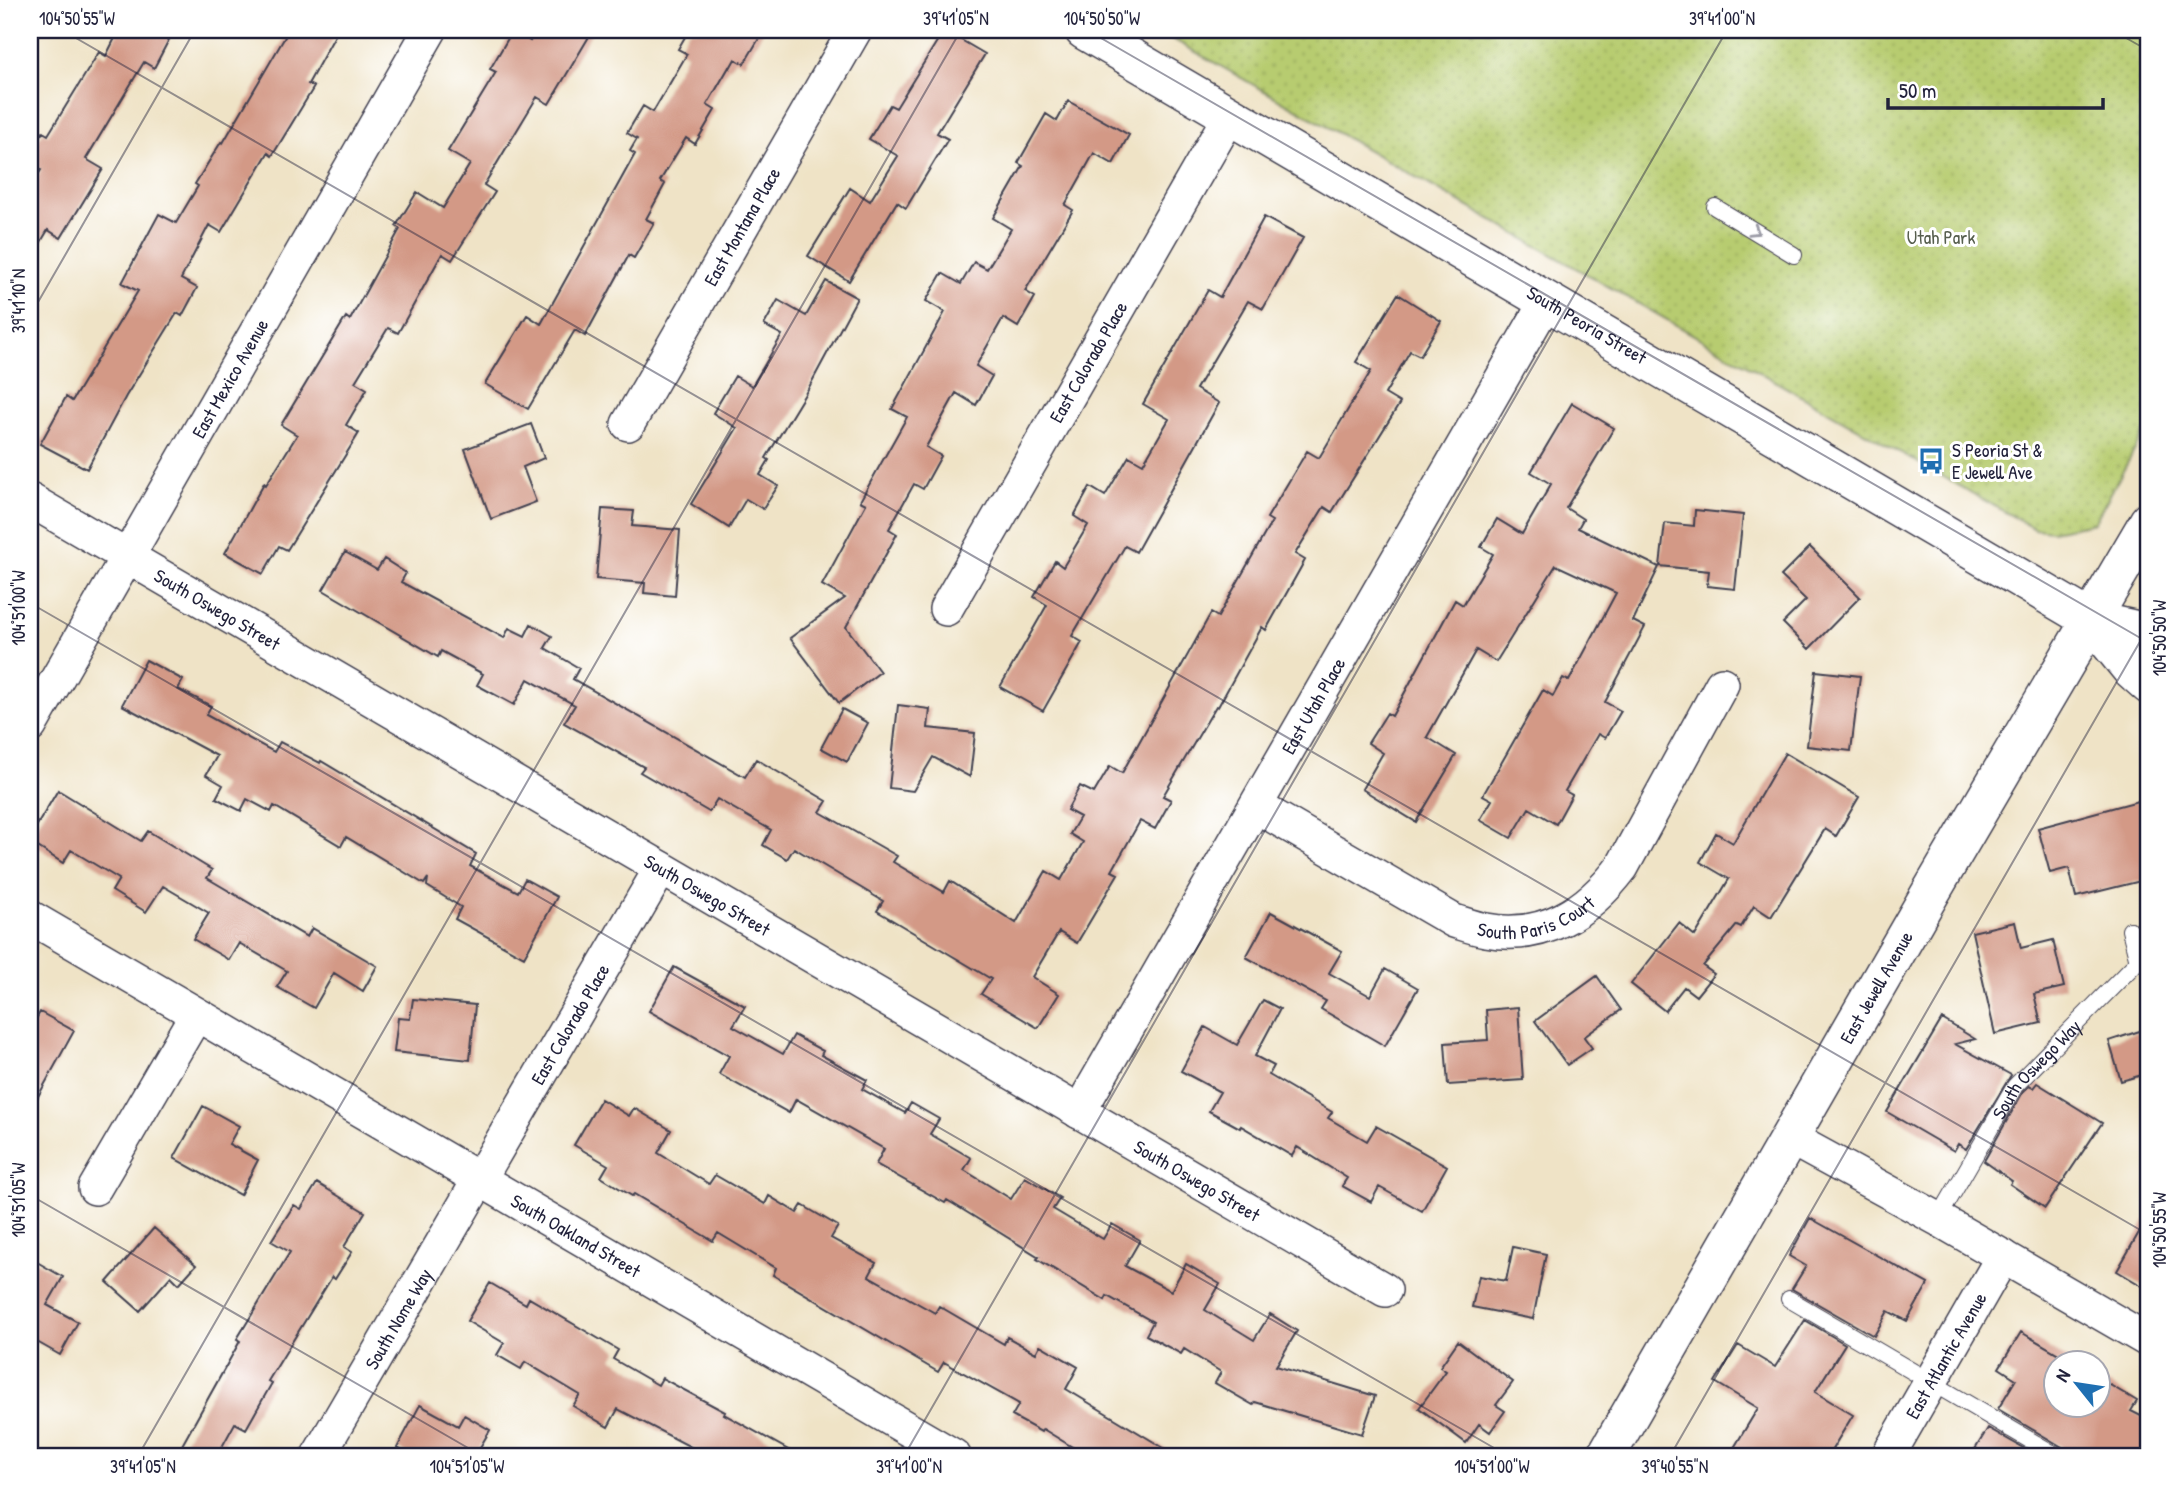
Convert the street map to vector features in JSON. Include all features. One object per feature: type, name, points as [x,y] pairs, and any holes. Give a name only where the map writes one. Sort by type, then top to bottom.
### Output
[{"type":"main road","name":"South Peoria Street","points":[[1084,30],[2091,620],[2149,633]]},
{"type":"main road","name":"East Jewell Avenue","points":[[1606,1456],[2149,521]]},
{"type":"main road","name":"South Peoria Street","points":[[2091,620],[2131,669],[2149,685]]},
{"type":"street","name":"East Mexico Avenue","points":[[30,726],[430,30]]},
{"type":"street","name":"East Montana Place","points":[[628,424],[855,30]]},
{"type":"street","name":"East Colorado Place","points":[[946,609],[1230,115]]},
{"type":"street","name":"East Utah Place","points":[[1079,1112],[1547,300]]},
{"type":"street","name":"South Oswego Street","points":[[30,500],[1385,1290]]},
{"type":"street","name":"South Paris Court","points":[[1256,806],[1454,921],[1487,930],[1521,932],[1554,924],[1579,912],[1605,889],[1622,867],[1722,684]]},
{"type":"street","name":"East Colorado Place","points":[[480,1180],[662,868]]},
{"type":"street","name":"South Oakland Street","points":[[30,917],[954,1456]]},
{"type":"street","points":[[95,1188],[197,1015]]},
{"type":"street","points":[[1790,1138],[1938,1219],[2149,1341]]},
{"type":"street","name":"South Nome Way","points":[[318,1456],[480,1180]]},
{"type":"street","name":"East Atlantic Avenue","points":[[1888,1456],[2003,1256]]},
{"type":"lane","points":[[1715,207],[1794,255]]},
{"type":"lane","name":"South Oswego Way","points":[[1938,1219],[2015,1086],[2138,961],[2130,930]]},
{"type":"lane","points":[[1790,1299],[2057,1456]]},
{"type":"green space","name":"Utah Park","points":[[1157,30],[2149,30],[2149,424],[2094,523],[2052,531],[2035,529]]},
{"type":"building","points":[[119,30],[174,30],[154,68],[144,62],[86,159],[103,169],[61,238],[48,230],[30,260],[30,188],[41,170],[30,163],[30,153],[43,132],[48,135],[99,52],[106,56]]},
{"type":"building","points":[[289,30],[338,30],[308,84],[314,87],[272,156],[268,153],[221,232],[209,225],[181,279],[197,288],[182,316],[177,313],[126,396],[87,469],[40,444],[66,397],[72,401],[138,291],[122,283],[159,214],[176,223],[198,186],[195,184],[221,142],[223,143]]},
{"type":"building","points":[[513,30],[530,41],[537,30],[593,30],[549,104],[537,97],[484,185],[495,192],[452,260],[442,254],[398,333],[388,328],[355,382],[367,389],[346,425],[359,433],[287,550],[279,546],[263,574],[225,553],[264,483],[266,485],[297,435],[281,425],[346,317],[350,320],[400,229],[396,226],[417,192],[443,208],[470,164],[448,151],[496,72],[490,69]]},
{"type":"building","points":[[689,30],[764,30],[744,64],[735,59],[729,67],[707,105],[715,110],[695,144],[686,138],[660,181],[665,184],[646,219],[654,223],[634,258],[629,255],[585,336],[575,330],[528,409],[485,384],[527,315],[541,324],[635,154],[630,151],[637,139],[627,133],[643,106],[653,112],[687,54],[678,49]]},
{"type":"building","points":[[944,30],[985,54],[937,133],[948,139],[906,208],[897,202],[849,281],[808,256],[850,188],[870,201],[898,156],[869,139],[890,105],[896,108]]},
{"type":"building","points":[[1068,101],[1129,135],[1113,164],[1094,153],[1065,205],[1073,210],[1025,291],[1035,297],[1018,327],[1003,318],[976,366],[992,376],[976,405],[956,393],[926,447],[941,456],[923,489],[914,484],[889,529],[897,534],[846,627],[880,672],[839,703],[790,638],[845,598],[822,585],[866,504],[860,501],[907,417],[892,409],[945,312],[926,301],[942,273],[961,284],[974,262],[987,269],[1011,229],[993,218],[1023,166],[1018,163],[1046,114],[1057,121]]},
{"type":"building","points":[[1264,217],[1303,238],[1263,309],[1248,301],[1196,389],[1219,403],[1136,552],[1125,546],[1072,636],[1082,642],[1043,711],[1000,687],[1047,605],[1034,597],[1055,561],[1063,567],[1088,525],[1074,516],[1090,487],[1105,496],[1129,456],[1143,464],[1169,419],[1143,404],[1208,290],[1220,297]]},
{"type":"building","points":[[826,281],[857,298],[808,389],[766,458],[769,460],[760,475],[778,486],[763,509],[746,499],[729,528],[691,504],[737,428],[713,413],[735,376],[752,386],[782,335],[764,325],[778,300],[806,316]]},
{"type":"building","points":[[1398,294],[1441,321],[1420,356],[1410,351],[1385,394],[1400,403],[1332,512],[1324,507],[1295,554],[1305,560],[1266,630],[1262,627],[1218,707],[1216,706],[1163,796],[1171,800],[1155,829],[1140,821],[1112,871],[1118,874],[1077,943],[1059,932],[1032,977],[1059,994],[1038,1028],[981,994],[991,979],[877,911],[883,901],[794,848],[787,859],[763,845],[771,830],[717,799],[709,812],[640,772],[644,767],[564,723],[575,705],[528,679],[514,705],[477,685],[483,674],[441,651],[438,657],[323,590],[345,552],[377,570],[384,559],[406,573],[401,582],[504,638],[509,628],[525,636],[531,624],[552,636],[545,648],[579,668],[573,679],[745,777],[756,759],[827,801],[820,812],[897,856],[893,862],[944,892],[950,881],[1016,923],[1046,871],[1061,880],[1083,842],[1070,834],[1080,817],[1067,810],[1080,786],[1094,793],[1110,766],[1122,773],[1211,613],[1218,617],[1272,521],[1267,518],[1307,451],[1319,458],[1371,371],[1356,362]]},
{"type":"building","points":[[1572,403],[1614,428],[1566,508],[1583,519],[1578,528],[1659,567],[1633,621],[1645,627],[1605,702],[1621,711],[1605,738],[1598,734],[1565,791],[1572,795],[1556,824],[1529,808],[1511,838],[1480,820],[1492,800],[1483,795],[1543,690],[1553,696],[1563,678],[1569,681],[1616,593],[1556,565],[1496,662],[1476,650],[1427,737],[1456,755],[1416,822],[1362,789],[1383,753],[1368,743],[1387,713],[1392,716],[1455,600],[1463,605],[1493,554],[1481,547],[1497,519],[1522,534],[1551,484],[1531,472]]},
{"type":"building","points":[[531,424],[544,458],[523,467],[536,502],[491,519],[465,449]]},
{"type":"building","points":[[602,509],[634,511],[632,526],[680,530],[675,596],[644,593],[645,583],[596,579]]},
{"type":"building","points":[[1695,510],[1743,515],[1735,589],[1707,586],[1709,571],[1660,566],[1665,523],[1694,526]]},
{"type":"building","points":[[1810,547],[1860,597],[1809,649],[1783,623],[1806,600],[1781,576]]},
{"type":"building","points":[[146,660],[183,680],[178,689],[211,706],[206,715],[274,752],[280,742],[320,763],[321,761],[476,854],[470,866],[518,892],[525,879],[557,897],[524,957],[455,919],[461,907],[427,886],[428,878],[424,884],[346,837],[341,846],[274,806],[271,812],[247,799],[241,811],[216,798],[223,785],[206,775],[217,756],[122,705]]},
{"type":"building","points":[[1816,671],[1860,676],[1851,751],[1807,746]]},
{"type":"building","points":[[898,705],[930,709],[928,728],[975,733],[970,777],[933,757],[913,791],[889,788]]},
{"type":"building","points":[[842,709],[868,723],[847,762],[821,748]]},
{"type":"building","points":[[1785,753],[1859,797],[1836,836],[1825,829],[1771,917],[1754,906],[1741,927],[1737,925],[1703,966],[1714,974],[1696,996],[1684,987],[1665,1011],[1631,984],[1679,923],[1695,936],[1729,879],[1700,862],[1716,833],[1733,843]]},
{"type":"building","points":[[58,790],[141,841],[148,831],[212,870],[207,878],[307,937],[312,928],[377,966],[363,991],[334,973],[314,1008],[277,987],[287,971],[239,943],[229,960],[193,939],[209,913],[163,886],[146,912],[112,891],[119,879],[71,850],[63,863],[30,842],[30,837]]},
{"type":"building","points":[[2149,798],[2149,879],[2076,897],[2069,868],[2050,873],[2038,828]]},
{"type":"building","points":[[1271,912],[1342,951],[1329,973],[1370,996],[1385,969],[1418,988],[1385,1046],[1321,1009],[1326,1001],[1246,957]]},
{"type":"building","points":[[2015,922],[2021,948],[2053,940],[2064,987],[2034,994],[2041,1023],[1995,1034],[1972,932]]},
{"type":"building","points":[[674,967],[745,1006],[733,1026],[783,1054],[794,1035],[823,1051],[821,1055],[867,1080],[862,1089],[905,1113],[911,1103],[939,1119],[930,1134],[971,1158],[964,1170],[1011,1199],[1025,1177],[1060,1198],[1053,1209],[1103,1239],[1112,1224],[1140,1240],[1125,1266],[1171,1291],[1186,1264],[1220,1284],[1205,1310],[1254,1340],[1270,1314],[1297,1331],[1276,1366],[1375,1396],[1362,1434],[1255,1402],[1253,1405],[1215,1383],[1221,1372],[1184,1349],[1181,1354],[1146,1335],[1153,1322],[1107,1296],[1105,1300],[947,1200],[945,1203],[876,1164],[884,1149],[796,1099],[789,1113],[719,1074],[729,1056],[649,1011]]},
{"type":"building","points":[[1597,976],[1621,1010],[1584,1037],[1592,1048],[1567,1065],[1535,1021]]},
{"type":"building","points":[[413,999],[475,1005],[470,1060],[394,1052],[398,1018],[410,1019]]},
{"type":"building","points":[[1263,1000],[1280,1009],[1255,1056],[1274,1066],[1269,1075],[1332,1112],[1328,1118],[1367,1141],[1376,1126],[1447,1166],[1422,1211],[1379,1187],[1371,1202],[1342,1186],[1347,1178],[1297,1147],[1292,1156],[1209,1111],[1220,1092],[1181,1071],[1205,1027],[1237,1045]]},
{"type":"building","points":[[1518,1007],[1523,1080],[1448,1085],[1445,1043],[1488,1040],[1486,1010]]},
{"type":"building","points":[[40,1012],[74,1031],[30,1111],[30,1030]]},
{"type":"building","points":[[1942,1019],[1975,1039],[1955,1044],[2011,1075],[1966,1149],[1958,1144],[1954,1151],[1887,1112]]},
{"type":"building","points":[[2149,1028],[2149,1073],[2121,1081],[2109,1041]]},
{"type":"building","points":[[2037,1083],[2102,1123],[2045,1208],[2010,1184],[2012,1181],[1984,1161],[2023,1092]]},
{"type":"building","points":[[601,1099],[629,1116],[634,1108],[671,1130],[658,1153],[709,1184],[715,1175],[765,1204],[769,1196],[797,1213],[802,1205],[838,1226],[831,1238],[876,1263],[869,1276],[935,1313],[939,1306],[1004,1344],[1007,1337],[1036,1353],[1040,1345],[1078,1367],[1066,1389],[1177,1456],[1087,1456],[1043,1429],[1041,1432],[1012,1416],[1019,1404],[944,1362],[938,1372],[773,1275],[776,1268],[718,1233],[713,1241],[601,1177],[608,1165],[574,1145]]},
{"type":"building","points":[[203,1106],[239,1126],[229,1144],[258,1160],[240,1195],[174,1158]]},
{"type":"building","points":[[317,1183],[365,1212],[344,1247],[352,1252],[335,1279],[332,1277],[268,1381],[272,1383],[246,1429],[235,1423],[217,1456],[176,1456],[240,1341],[237,1339],[290,1252],[271,1241],[294,1205],[301,1209]]},
{"type":"building","points":[[2149,1215],[2149,1290],[2117,1271]]},
{"type":"building","points":[[1810,1218],[1928,1284],[1907,1321],[1888,1311],[1874,1336],[1792,1289],[1806,1266],[1789,1256]]},
{"type":"building","points":[[154,1228],[196,1265],[179,1284],[171,1276],[140,1311],[107,1282]]},
{"type":"building","points":[[1513,1247],[1546,1254],[1533,1319],[1472,1307],[1479,1276],[1506,1281]]},
{"type":"building","points":[[30,1258],[63,1277],[47,1305],[78,1322],[60,1355],[30,1338]]},
{"type":"building","points":[[490,1283],[526,1304],[529,1298],[618,1350],[613,1359],[658,1385],[662,1378],[799,1456],[708,1456],[618,1409],[608,1427],[573,1406],[580,1395],[525,1362],[521,1369],[497,1355],[504,1343],[467,1321]]},
{"type":"building","points":[[1805,1320],[1845,1344],[1815,1392],[1853,1415],[1828,1456],[1729,1456],[1758,1408],[1715,1382],[1738,1345],[1775,1367]]},
{"type":"building","points":[[2021,1332],[2052,1350],[2042,1350],[2042,1420],[2112,1420],[2112,1386],[2137,1401],[2131,1411],[2149,1420],[2149,1456],[2067,1456],[2062,1447],[1998,1409],[2016,1379],[1999,1368]]},
{"type":"building","points":[[1458,1341],[1513,1382],[1496,1405],[1505,1411],[1490,1432],[1479,1424],[1466,1443],[1419,1408],[1446,1371],[1440,1367]]},
{"type":"building","points":[[420,1405],[458,1426],[464,1415],[490,1430],[475,1456],[412,1456],[397,1448]]},
{"type":"building","points":[[1988,1428],[2037,1456],[1971,1456]]},
{"type":"place","name":"S Peoria St & E Jewell Ave","points":[[1931,461]]}]
